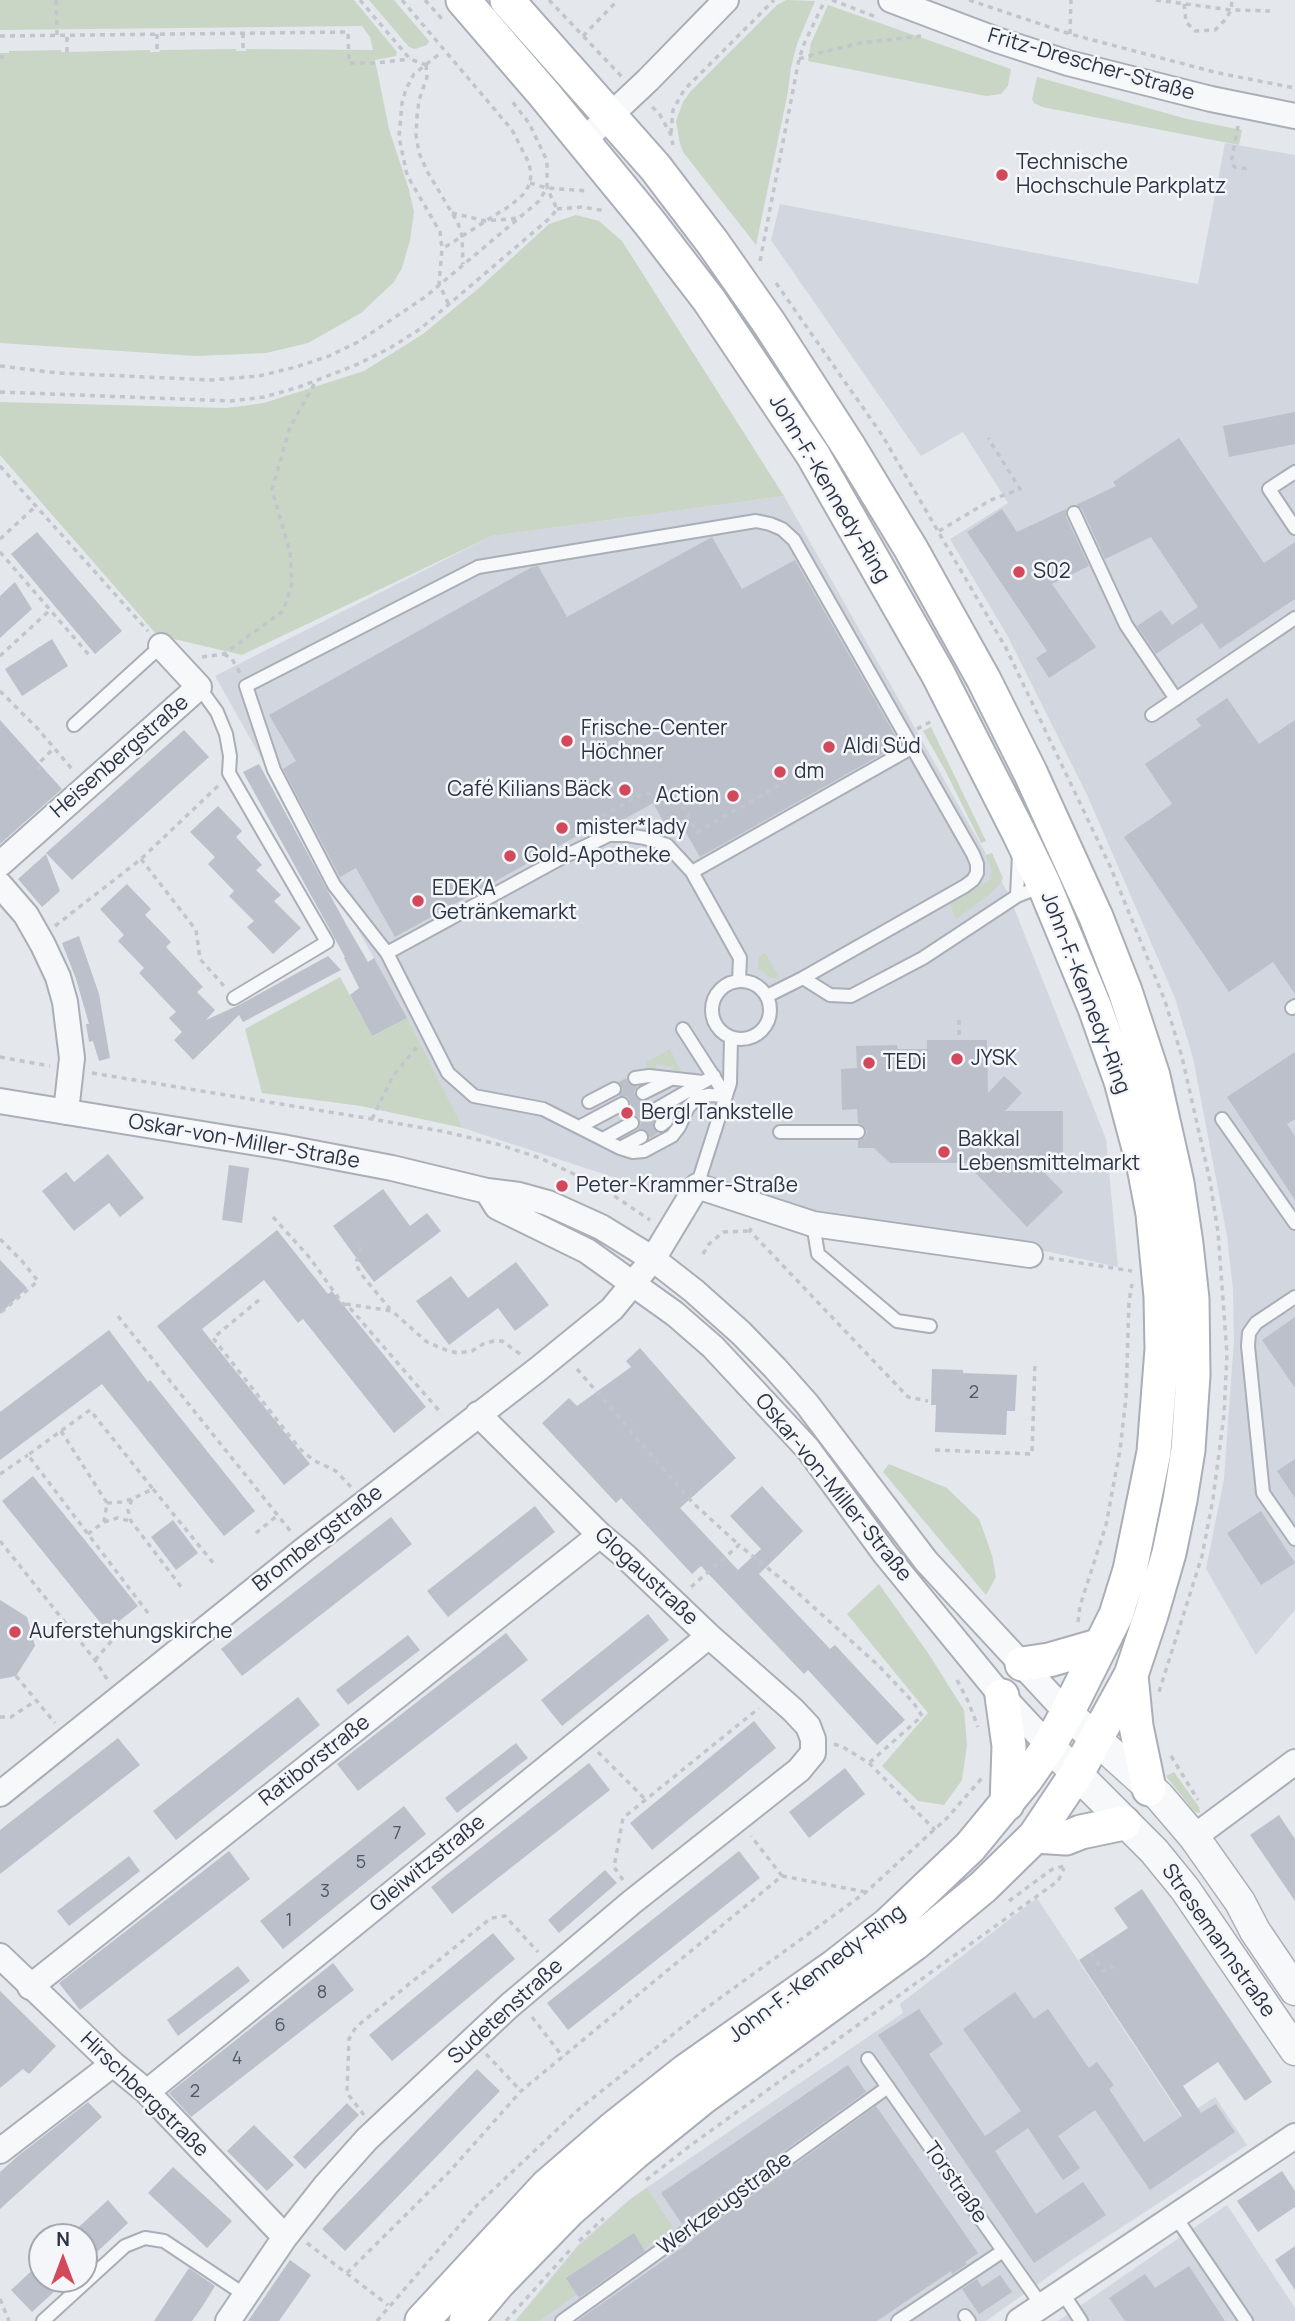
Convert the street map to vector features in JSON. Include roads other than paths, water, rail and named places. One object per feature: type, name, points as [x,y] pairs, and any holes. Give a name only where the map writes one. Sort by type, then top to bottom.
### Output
[{"type":"main road","name":"John-F.-Kennedy-Ring","points":[[422,2321],[547,2186],[686,2071],[834,1967],[890,1924],[954,1863],[1007,1804],[1049,1746],[1116,1615],[1130,1570],[1154,1452],[1162,1349],[1161,1297],[1153,1214],[1121,1081],[984,680],[917,560],[849,447],[769,323],[713,243],[655,167],[507,0]]},
{"type":"main road","name":"John-F.-Kennedy-Ring","points":[[453,10],[583,141],[709,300],[813,455],[937,674],[1019,833],[1125,991],[1153,1076],[1177,1183],[1192,1299],[1191,1413],[1180,1500],[1152,1615],[1131,1675],[1077,1773],[1035,1836],[984,1887],[914,1944],[702,2098],[634,2153],[569,2210],[498,2283],[466,2321]]},
{"type":"main road","points":[[1022,1664],[1049,1660],[1101,1645]]},
{"type":"main road","points":[[1131,1675],[1136,1727],[1150,1789]]},
{"type":"main road","points":[[1002,1696],[1009,1746],[1007,1804]]},
{"type":"main road","points":[[1035,1836],[1066,1838],[1081,1832],[1125,1824]]},
{"type":"street","points":[[583,141],[726,0]]},
{"type":"street","name":"Fritz-Drescher-Straße","points":[[891,0],[997,40],[1068,63],[1211,99],[1295,116]]},
{"type":"street","name":"Heisenbergstraße","points":[[0,864],[199,687],[161,646]]},
{"type":"street","points":[[0,885],[26,915],[58,977],[70,1030],[72,1070],[66,1112]]},
{"type":"street","name":"Oskar-von-Miller-Straße","points":[[0,1101],[392,1168],[548,1203],[601,1227],[653,1259],[702,1298],[775,1368],[807,1405],[926,1561],[1067,1713]]},
{"type":"street","points":[[633,1284],[653,1259],[697,1185],[813,1224],[1030,1255]]},
{"type":"street","name":"Oskar-von-Miller-Straße","points":[[487,1191],[497,1207],[587,1251],[675,1314],[713,1347],[808,1449],[885,1555],[1002,1696],[1049,1746]]},
{"type":"street","name":"Brombergstraße","points":[[0,1794],[365,1501],[537,1370],[612,1309],[633,1284]]},
{"type":"street","name":"Glogaustraße","points":[[478,1414],[600,1535],[793,1710],[808,1726],[813,1739]]},
{"type":"street","name":"Ratiborstraße","points":[[30,1987],[600,1535]]},
{"type":"street","name":"Gleiwitzstraße","points":[[146,2092],[709,1636]]},
{"type":"street","name":"Stresemannstraße","points":[[1067,1713],[1150,1789],[1201,1831],[1255,1931],[1295,1990]]},
{"type":"street","name":"Sudetenstraße","points":[[228,2321],[287,2233],[326,2185],[377,2131],[517,1998],[808,1762],[813,1753],[813,1739]]},
{"type":"street","name":"Stresemannstraße","points":[[1049,1746],[1154,1851],[1185,1889],[1295,2050]]},
{"type":"street","points":[[1201,1831],[1295,1762]]},
{"type":"street","name":"Hirschbergstraße","points":[[0,1956],[30,1987],[146,2092],[287,2233]]},
{"type":"street","points":[[0,2151],[113,2064]]},
{"type":"street","points":[[1019,2321],[1295,2136]]},
{"type":"lane","points":[[1295,472],[1269,489],[1295,528]]},
{"type":"lane","points":[[1074,513],[1126,625],[1177,699]]},
{"type":"lane","points":[[726,1096],[699,1097],[693,1101],[673,1136],[644,1151],[633,1152],[542,1109],[474,1096],[448,1073],[387,953],[334,885],[274,770],[246,686],[478,567],[756,521],[782,529],[794,540],[973,854],[977,873],[965,886],[803,978],[766,996]]},
{"type":"lane","points":[[1152,715],[1295,618]]},
{"type":"lane","points":[[74,725],[161,646]]},
{"type":"lane","points":[[199,687],[218,712],[226,734],[230,756],[229,773],[327,942],[234,998]]},
{"type":"lane","points":[[692,872],[912,747]]},
{"type":"lane","points":[[387,953],[609,835],[645,838],[667,845],[692,872],[740,958],[739,981]]},
{"type":"lane","points":[[803,978],[830,995],[851,996],[923,958],[1049,876]]},
{"type":"lane","points":[[739,981],[757,986],[766,996],[770,1013],[767,1023],[761,1032],[752,1038],[731,1038],[717,1027],[713,1019],[713,1002],[723,987],[739,981]]},
{"type":"lane","points":[[683,1029],[708,1079],[726,1096]]},
{"type":"lane","points":[[697,1185],[730,1083],[731,1038]]},
{"type":"lane","points":[[635,1078],[649,1076],[708,1079]]},
{"type":"lane","points":[[643,1093],[671,1078]]},
{"type":"lane","points":[[653,1111],[708,1079]]},
{"type":"lane","points":[[589,1102],[614,1089]]},
{"type":"lane","points":[[661,1125],[666,1121],[670,1101]]},
{"type":"lane","points":[[579,1127],[622,1104]]},
{"type":"lane","points":[[1222,1119],[1295,1223]]},
{"type":"lane","points":[[603,1139],[632,1123]]},
{"type":"lane","points":[[780,1132],[858,1132]]},
{"type":"lane","points":[[621,1148],[640,1136]]},
{"type":"lane","points":[[813,1224],[818,1254],[897,1321],[930,1326]]},
{"type":"lane","points":[[1295,1297],[1256,1323],[1249,1332],[1248,1346],[1263,1493],[1295,1539]]},
{"type":"lane","name":"Torstraße","points":[[868,2059],[1042,2306]]},
{"type":"lane","name":"Werkzeugstraße","points":[[562,2321],[888,2087]]},
{"type":"lane","points":[[1175,2216],[1246,2321]]},
{"type":"lane","points":[[43,2321],[125,2246],[145,2238],[164,2241],[245,2295]]},
{"type":"lane","points":[[898,2321],[1003,2251]]},
{"type":"lane","points":[[1062,2292],[1081,2321]]},
{"type":"place","name":"Technische Hochschule Parkplatz","points":[[1002,175]]},
{"type":"place","name":"S02","points":[[1019,572]]},
{"type":"place","name":"Frische-Center Höchner","points":[[567,741]]},
{"type":"place","name":"Aldi Süd","points":[[829,747]]},
{"type":"place","name":"dm","points":[[780,772]]},
{"type":"place","name":"Café Kilians Bäck","points":[[625,790]]},
{"type":"place","name":"Action","points":[[733,796]]},
{"type":"place","name":"mister*lady","points":[[562,828]]},
{"type":"place","name":"Gold-Apotheke","points":[[510,856]]},
{"type":"place","name":"EDEKA Getränkemarkt","points":[[418,901]]},
{"type":"place","name":"JYSK","points":[[957,1059]]},
{"type":"place","name":"TEDi","points":[[869,1063]]},
{"type":"place","name":"Bergl Tankstelle","points":[[627,1113]]},
{"type":"place","name":"Bakkal Lebensmittelmarkt","points":[[944,1152]]},
{"type":"place","name":"Peter-Krammer-Straße","points":[[562,1186]]},
{"type":"place","name":"Auferstehungskirche","points":[[15,1632]]}]
